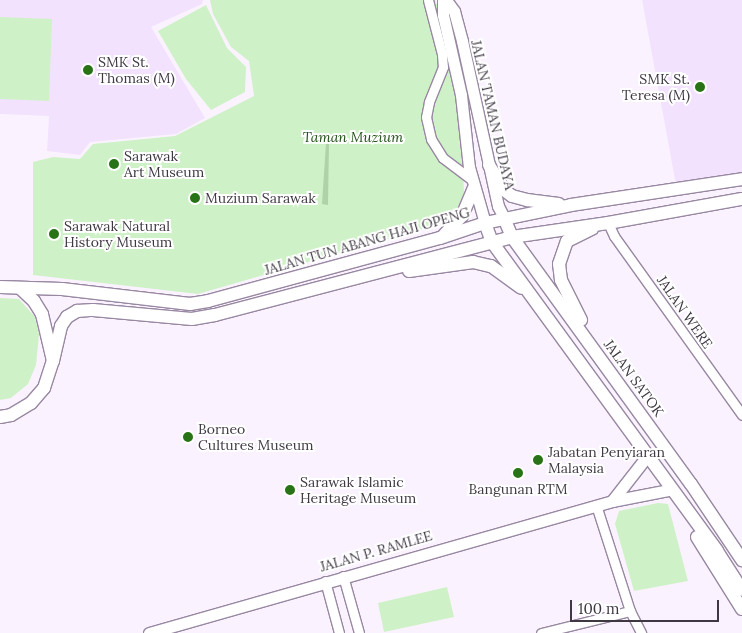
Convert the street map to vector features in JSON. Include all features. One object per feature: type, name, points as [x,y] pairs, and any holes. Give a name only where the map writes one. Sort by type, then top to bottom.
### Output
[{"type":"main road","name":"JALAN TAMAN BUDAYA","points":[[445,0],[443,15],[462,95],[473,184],[492,242]]},
{"type":"main road","name":"JALAN TAMAN BUDAYA","points":[[445,0],[454,11],[498,206],[512,236]]},
{"type":"main road","points":[[489,165],[504,190],[512,196],[527,200],[571,205]]},
{"type":"main road","name":"JALAN TUN ABANG HAJI OPENG","points":[[0,287],[62,289],[190,304],[208,301],[440,238],[504,218],[571,205],[742,179]]},
{"type":"main road","points":[[440,238],[462,216],[473,184]]},
{"type":"main road","points":[[0,417],[11,415],[31,403],[44,388],[53,361],[61,326],[67,317],[77,311],[93,310],[192,319],[361,277],[512,236],[608,223],[742,199]]},
{"type":"main road","points":[[594,348],[562,280],[559,264],[567,242],[582,232],[608,223]]},
{"type":"main road","name":"JALAN SATOK","points":[[512,236],[742,553]]},
{"type":"main road","points":[[492,242],[717,552],[742,590]]},
{"type":"main road","points":[[361,277],[473,262],[491,266],[534,299]]},
{"type":"main road","points":[[20,288],[34,301],[42,314],[53,361]]},
{"type":"main road","points":[[612,501],[647,456]]},
{"type":"main road","points":[[659,473],[742,609]]},
{"type":"main road","name":"JALAN P. RAMLEE","points":[[149,633],[325,581],[596,505],[668,490]]},
{"type":"main road","name":"JALAN SATOK","points":[[730,539],[742,560]]},
{"type":"street","points":[[428,0],[444,67],[428,102],[426,117],[431,138],[444,158],[473,184]]},
{"type":"street","name":"JALAN WERE","points":[[608,223],[614,236],[742,415]]},
{"type":"street","points":[[596,505],[630,611],[641,633]]},
{"type":"street","points":[[343,576],[359,633]]},
{"type":"street","points":[[325,581],[339,633]]},
{"type":"street","points":[[541,633],[630,611]]},
{"type":"shaded area","name":"SMK St. Thomas (M)","points":[[0,0],[203,0],[202,4],[151,27],[205,118],[176,134],[90,142],[80,155],[47,151],[49,116],[0,114]]},
{"type":"shaded area","name":"SMK St. Teresa (M)","points":[[642,0],[742,0],[742,174],[676,185]]},
{"type":"shaded area","points":[[328,135],[332,140],[329,143],[328,205],[322,204],[326,143],[323,139]]},
{"type":"green space","name":"Taman Muzium","points":[[210,0],[435,0],[442,19],[455,90],[463,161],[464,195],[455,212],[439,224],[198,294],[33,275],[33,162],[53,157],[80,159],[93,144],[175,136],[254,96],[249,61],[231,47],[213,14]]},
{"type":"green space","points":[[206,5],[227,48],[246,67],[245,92],[211,110],[186,79],[158,31]]},
{"type":"green space","points":[[0,17],[52,19],[49,101],[0,99]]},
{"type":"green space","points":[[0,298],[19,299],[35,317],[39,334],[36,365],[28,384],[11,398],[0,400]]},
{"type":"green space","points":[[658,503],[668,504],[688,581],[634,591],[615,524],[619,511]]},
{"type":"green space","points":[[447,587],[454,617],[384,632],[378,603]]},
{"type":"place","name":"SMK St. Thomas (M)","points":[[88,70]]},
{"type":"place","name":"SMK St. Teresa (M)","points":[[700,87]]},
{"type":"place","name":"Sarawak Art Museum","points":[[114,164]]},
{"type":"place","name":"Muzium Sarawak","points":[[195,198]]},
{"type":"place","name":"Sarawak Natural History Museum","points":[[54,234]]},
{"type":"place","name":"Borneo Cultures Museum","points":[[188,437]]},
{"type":"place","name":"Jabatan Penyiaran Malaysia","points":[[538,460]]},
{"type":"place","name":"Bangunan RTM","points":[[518,473]]},
{"type":"place","name":"Sarawak Islamic Heritage Museum","points":[[290,490]]}]
